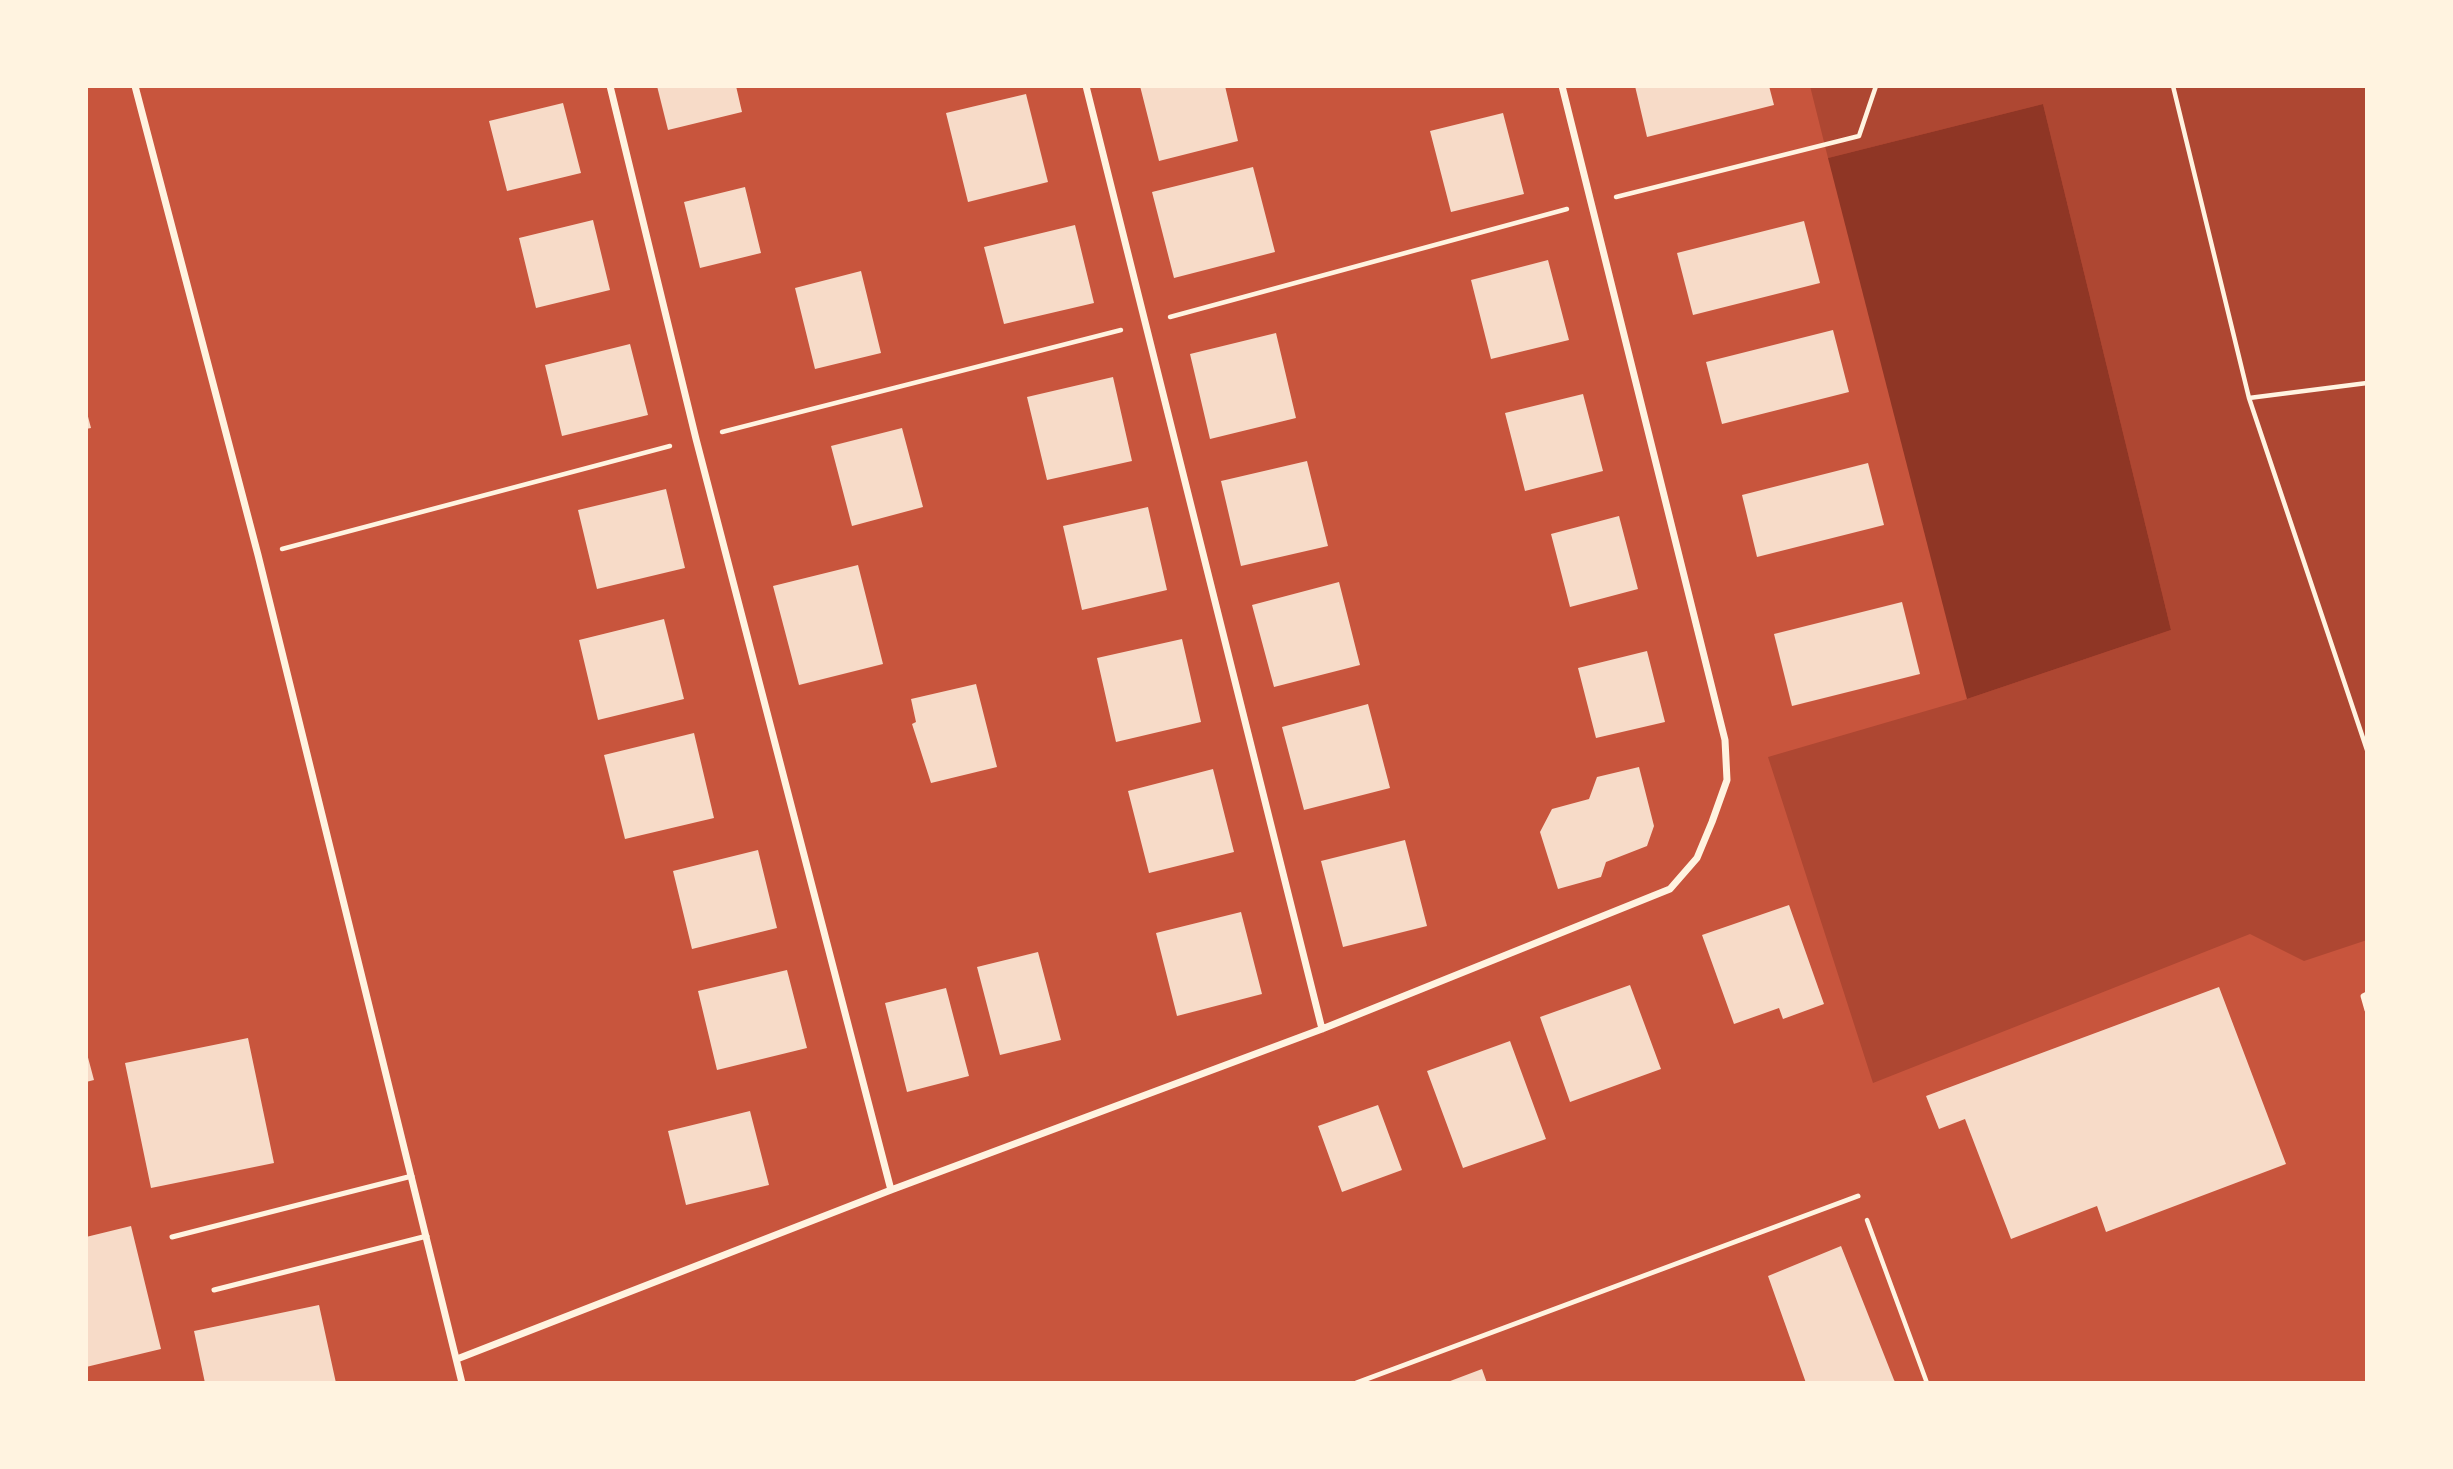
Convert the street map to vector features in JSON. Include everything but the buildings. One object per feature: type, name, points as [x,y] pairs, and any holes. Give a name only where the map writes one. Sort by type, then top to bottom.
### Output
[{"type":"street","points":[[135,86],[258,555],[428,1236],[462,1383]]},
{"type":"street","points":[[610,86],[696,439],[891,1190]]},
{"type":"street","points":[[1086,86],[1322,1029]]},
{"type":"street","points":[[457,1359],[891,1190],[1322,1029],[1670,888],[1697,858],[1727,780],[1725,740],[1562,86]]},
{"type":"lane","points":[[2367,995],[2363,996],[2367,1010]]},
{"type":"lane","points":[[172,1237],[412,1176]]},
{"type":"lane","points":[[1356,1383],[1858,1196]]},
{"type":"lane","points":[[214,1290],[428,1236]]},
{"type":"path","points":[[258,555],[1146,323],[1593,202],[1858,136],[1876,86]]},
{"type":"path","points":[[2173,86],[2249,398],[2367,750]]},
{"type":"path","points":[[2249,398],[2367,383]]},
{"type":"path","points":[[1858,1196],[1927,1383]]},
{"type":"shaded area","points":[[1810,86],[2367,86],[2367,940],[2304,961],[2250,934],[1873,1083],[1768,757],[1967,699],[2171,630],[2043,104],[1828,158]]},
{"type":"shaded area","points":[[2043,104],[2171,630],[1967,699],[1828,158]]}]
